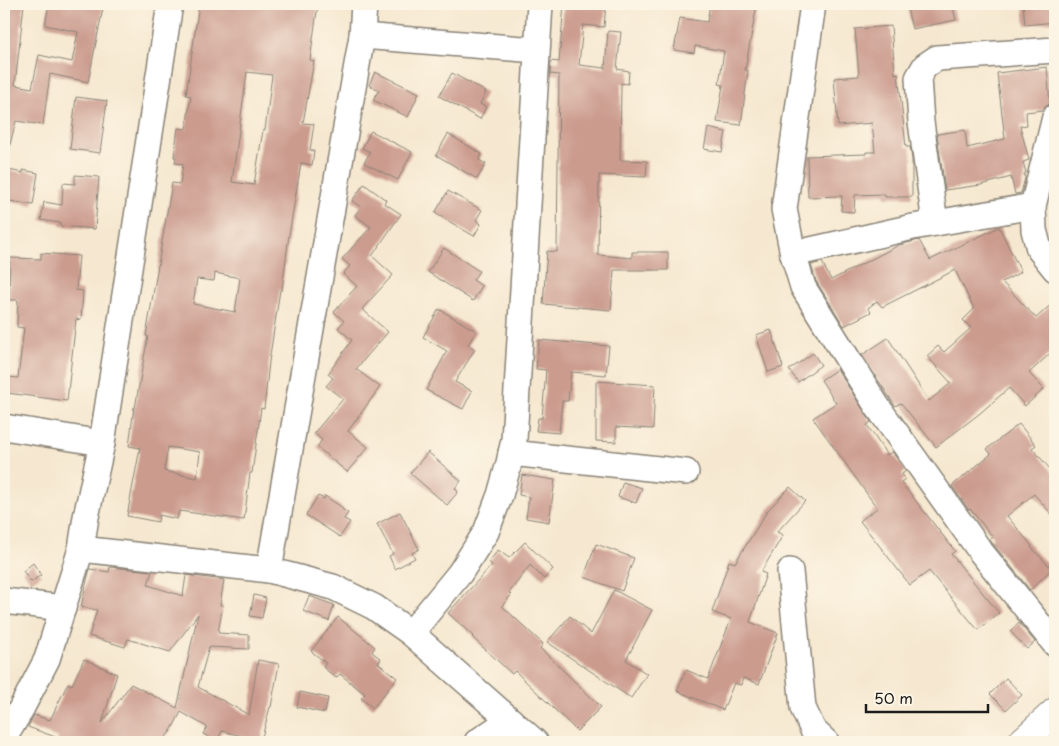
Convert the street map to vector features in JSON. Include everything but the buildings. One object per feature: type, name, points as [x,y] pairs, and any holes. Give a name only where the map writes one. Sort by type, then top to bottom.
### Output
[{"type":"main road","points":[[1022,742],[1055,712]]},
{"type":"street","points":[[4,738],[47,658],[82,549],[86,517],[102,443],[170,4]]},
{"type":"street","points":[[269,570],[362,36],[364,4]]},
{"type":"street","points":[[411,633],[460,573],[486,532],[500,495],[514,440],[540,4]]},
{"type":"street","points":[[813,4],[784,209],[793,254],[803,287],[877,406],[982,552],[1055,644]]},
{"type":"street","points":[[362,36],[536,50]]},
{"type":"street","points":[[935,223],[921,122],[918,78],[925,66],[937,58],[1055,50]]},
{"type":"street","points":[[1055,117],[1033,206],[1034,230],[1040,249],[1055,269]]},
{"type":"street","points":[[793,254],[913,227],[1033,206]]},
{"type":"street","points":[[4,427],[102,443]]},
{"type":"street","points":[[511,454],[686,472]]},
{"type":"street","points":[[82,549],[269,570],[333,587],[374,607],[411,633],[535,742]]},
{"type":"street","points":[[790,571],[803,708],[814,730],[826,742]]},
{"type":"street","points":[[4,601],[63,608]]},
{"type":"street","points":[[477,742],[510,720]]}]
